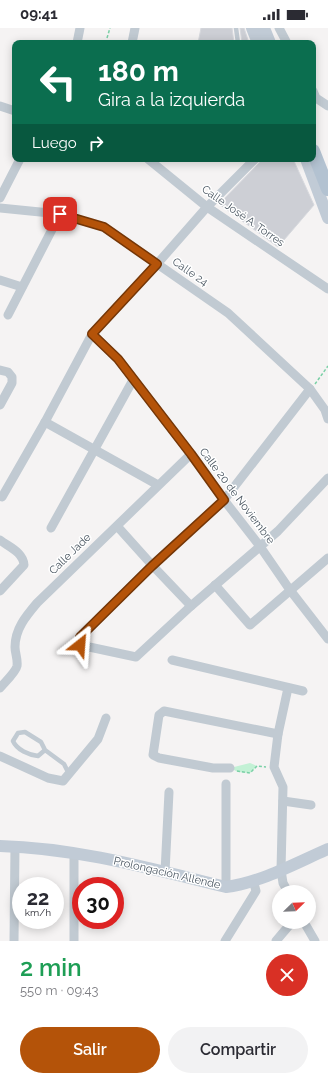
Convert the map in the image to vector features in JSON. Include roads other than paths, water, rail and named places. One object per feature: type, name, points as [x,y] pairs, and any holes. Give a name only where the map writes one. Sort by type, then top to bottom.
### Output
[{"type":"main road","points":[[316,159],[328,189]]},
{"type":"street","points":[[78,40],[80,28]]},
{"type":"street","points":[[133,40],[135,28]]},
{"type":"street","points":[[252,28],[257,40]]},
{"type":"street","points":[[264,28],[269,40]]},
{"type":"street","points":[[278,28],[285,40]]},
{"type":"street","points":[[316,97],[328,106]]},
{"type":"street","points":[[0,106],[12,110]]},
{"type":"street","points":[[0,198],[18,162]]},
{"type":"street","name":"Calle José A. Torres","points":[[152,162],[207,207],[328,289]]},
{"type":"street","points":[[2,498],[92,334],[207,207],[252,162]]},
{"type":"street","points":[[307,162],[328,218]]},
{"type":"street","name":"Calle 24","points":[[0,208],[60,214],[104,227],[228,313],[310,389],[325,410],[328,419]]},
{"type":"street","points":[[8,315],[60,214]]},
{"type":"street","points":[[0,280],[22,287]]},
{"type":"street","name":"Calle 20 de Noviembre","points":[[92,334],[118,359],[259,545],[290,590],[328,638]]},
{"type":"street","points":[[0,370],[8,372],[12,376],[12,383],[0,405]]},
{"type":"street","points":[[51,528],[133,380]]},
{"type":"street","points":[[310,389],[224,500],[152,566],[80,637],[80,645],[136,657],[259,545],[278,531],[328,478]]},
{"type":"street","points":[[45,422],[158,486]]},
{"type":"street","name":"Calle Jade","points":[[0,688],[17,668],[15,648],[16,636],[24,619],[37,603],[191,454]]},
{"type":"street","points":[[117,526],[152,566],[191,606]]},
{"type":"street","points":[[0,540],[20,554],[24,559],[24,565],[0,591]]},
{"type":"street","points":[[215,585],[250,625],[328,558]]},
{"type":"street","points":[[172,660],[303,691]]},
{"type":"street","points":[[284,885],[281,870],[283,787],[274,767],[278,734],[288,688]]},
{"type":"street","points":[[230,768],[213,768],[159,758],[153,755],[159,715],[164,711],[278,734]]},
{"type":"street","points":[[0,756],[48,778],[63,781],[98,739],[106,718]]},
{"type":"street","points":[[226,784],[226,887]]},
{"type":"street","points":[[165,872],[169,792]]},
{"type":"street","points":[[283,801],[311,806]]},
{"type":"street","name":"Prolongación Allende","points":[[0,846],[15,846],[74,854],[134,865],[226,887],[241,885],[281,870],[328,849]]},
{"type":"street","points":[[14,941],[15,846]]},
{"type":"street","points":[[74,854],[74,941]]},
{"type":"street","points":[[225,941],[256,891],[253,880]]},
{"type":"street","points":[[276,941],[286,929]]},
{"type":"street","points":[[308,929],[315,941]]},
{"type":"lane","points":[[236,28],[238,40]]},
{"type":"lane","points":[[45,750],[38,756],[31,755],[15,746],[13,741],[18,733],[25,732],[42,742],[45,750],[64,764],[69,774]]}]
